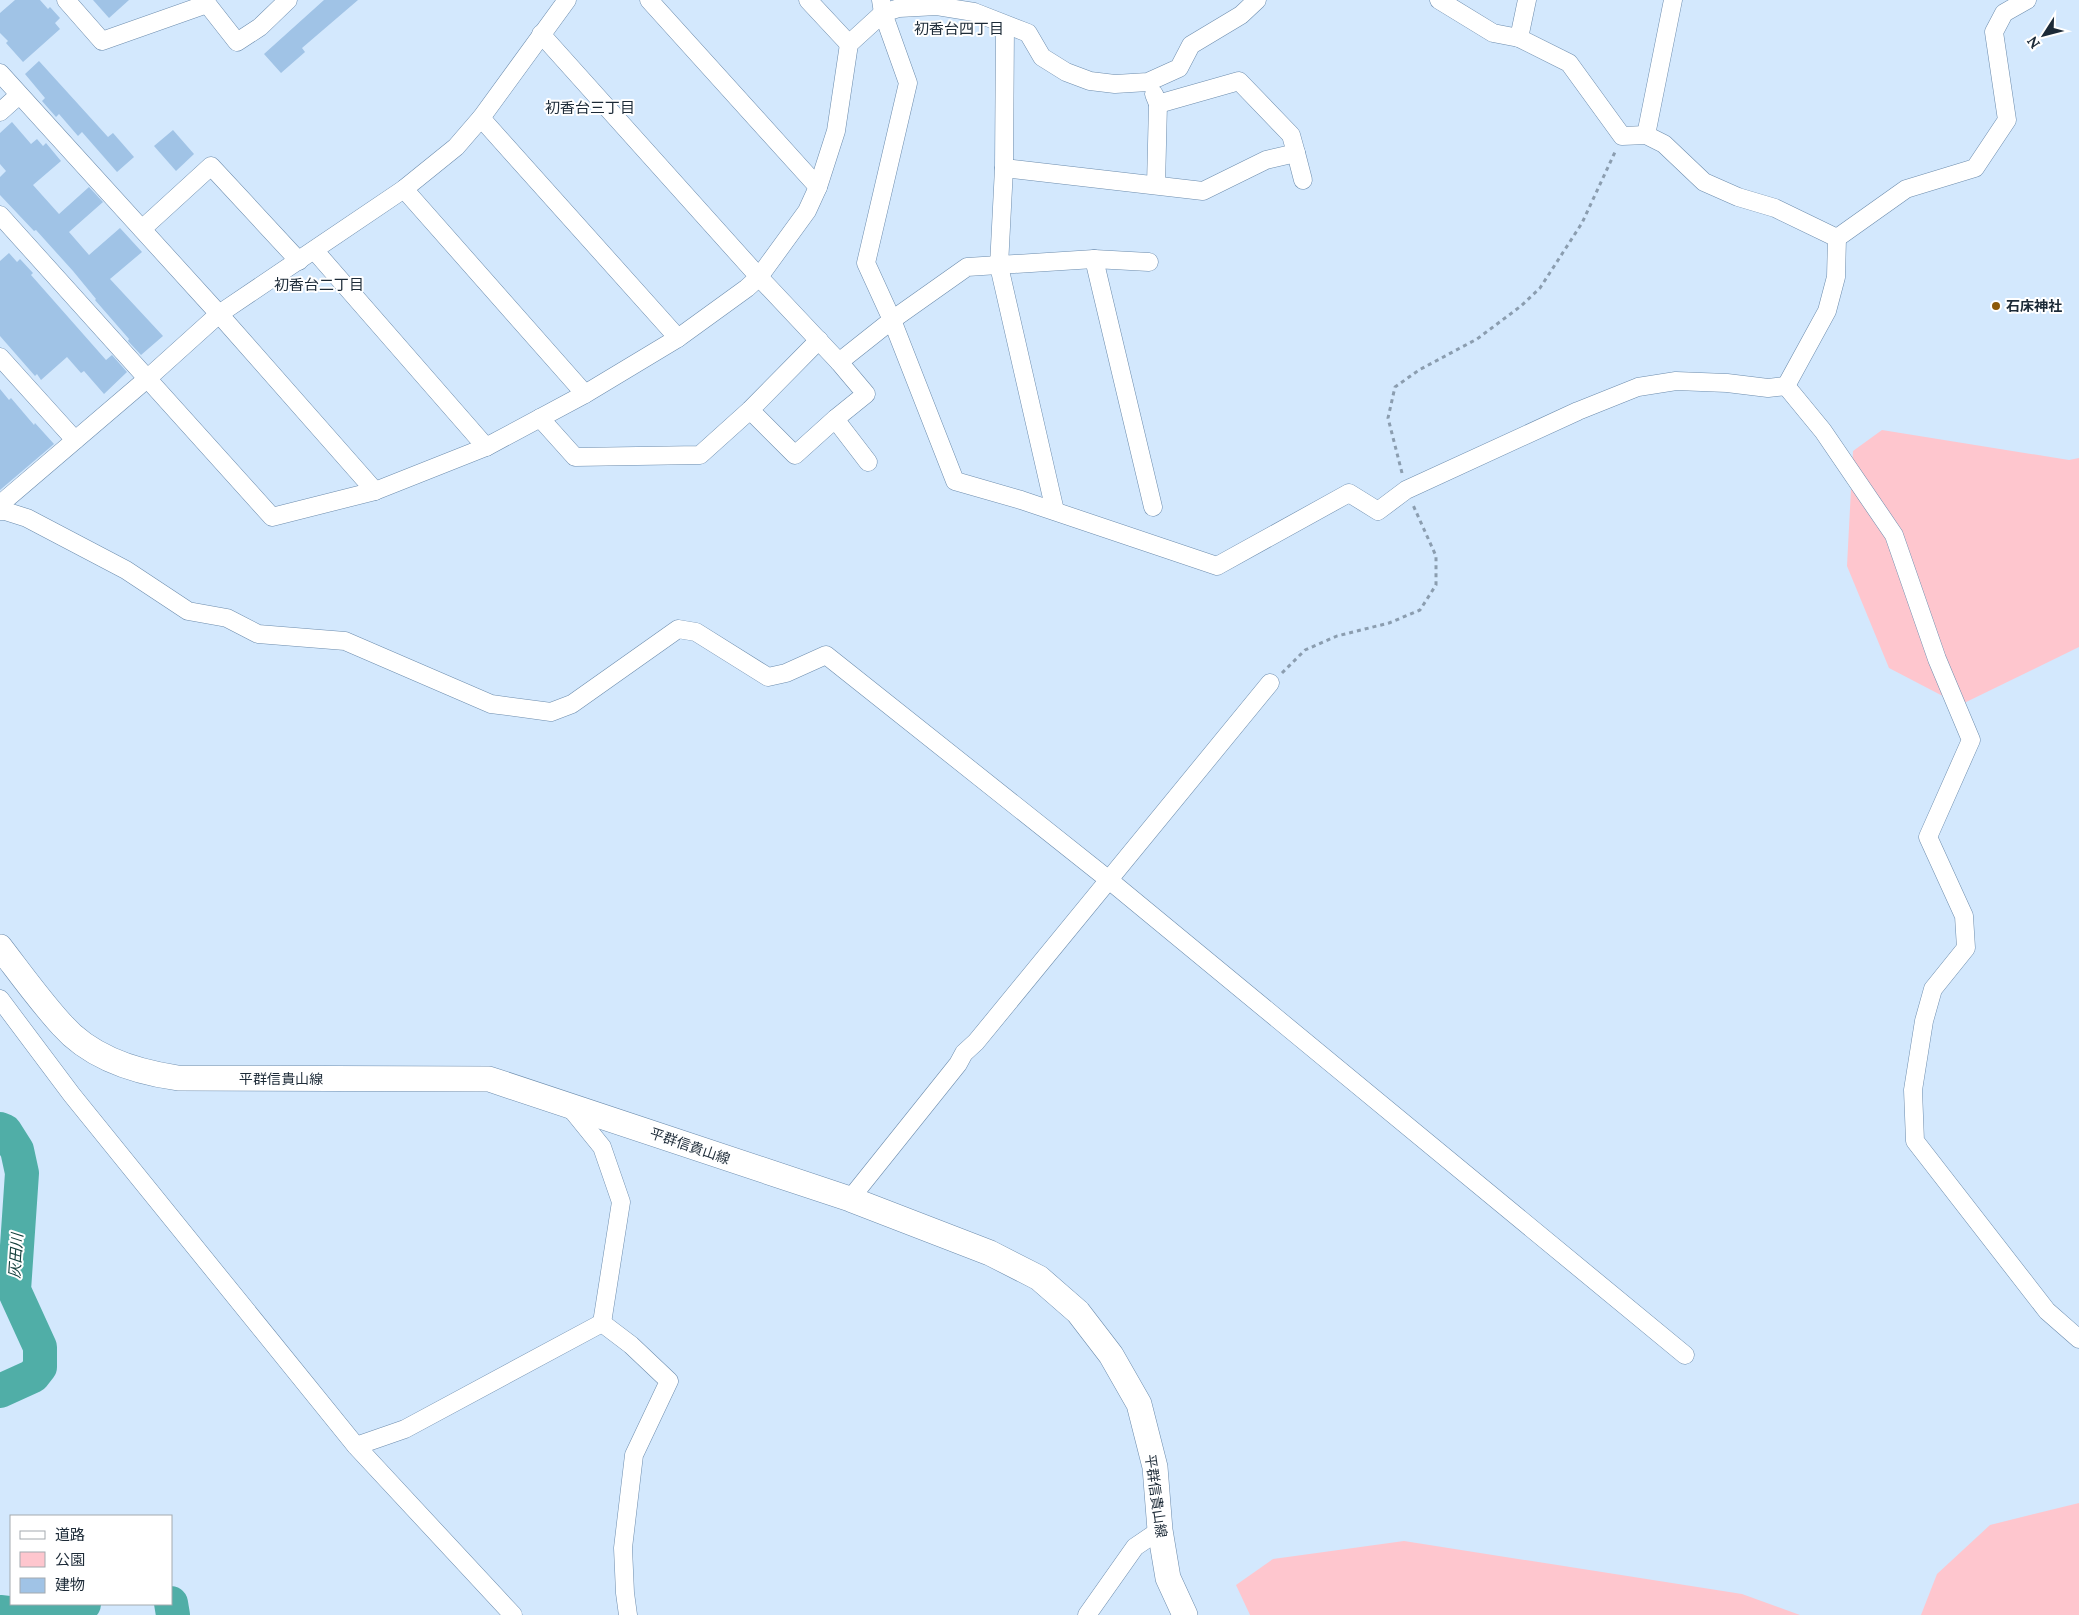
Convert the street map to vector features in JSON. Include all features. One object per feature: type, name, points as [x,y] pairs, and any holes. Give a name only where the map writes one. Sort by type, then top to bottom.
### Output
[{"type":"main road","name":"平群信貴山線","points":[[0,947],[62,1026],[97,1052],[137,1070],[178,1078],[489,1079],[850,1199],[990,1253],[1039,1278],[1078,1312],[1111,1355],[1139,1404],[1155,1467],[1160,1530],[1168,1578],[1185,1615]]},
{"type":"street","points":[[66,0],[102,41],[206,2],[238,42],[260,27],[288,0]]},
{"type":"street","points":[[566,0],[456,148],[404,189],[219,314],[2,505],[126,570],[188,611],[226,618],[258,634],[345,641],[491,704],[551,712],[572,704],[678,629],[696,632],[768,678],[786,673],[826,655],[1109,880],[1685,1355]]},
{"type":"street","points":[[649,0],[818,187]]},
{"type":"street","points":[[808,0],[849,44]]},
{"type":"street","points":[[0,215],[272,517],[376,491],[486,446],[585,394],[678,338],[759,277],[807,211],[818,187],[836,130],[849,44],[890,5],[936,6],[974,12],[1028,33],[1042,57],[1066,72],[1090,81],[1115,84],[1148,82],[1179,68],[1191,45],[1241,15],[1257,0]]},
{"type":"street","points":[[1439,0],[1493,33],[1519,38],[1569,63],[1622,136],[1646,135],[1664,144],[1704,182],[1738,198],[1774,208],[1837,238]]},
{"type":"street","points":[[1519,38],[1528,0]]},
{"type":"street","points":[[1646,135],[1673,0]]},
{"type":"street","points":[[1837,238],[1906,189],[1975,168],[2007,120],[1994,32],[2004,13],[2027,0]]},
{"type":"street","points":[[890,5],[908,83],[866,264],[892,320],[955,482],[1055,511],[1217,566],[1349,493],[1378,511],[1406,490],[1578,411],[1638,387],[1676,382],[1727,383],[1768,388],[1786,386]]},
{"type":"street","points":[[1005,25],[1004,168],[998,266],[1055,511]]},
{"type":"street","points":[[541,34],[866,394],[795,455],[750,410]]},
{"type":"street","points":[[0,74],[219,314],[376,491]]},
{"type":"street","points":[[1158,104],[1239,80],[1291,135],[1303,180]]},
{"type":"street","points":[[1148,82],[1158,104],[1156,185]]},
{"type":"street","points":[[0,112],[19,95]]},
{"type":"street","points":[[480,118],[678,338]]},
{"type":"street","points":[[1004,168],[1203,191],[1266,160],[1296,153]]},
{"type":"street","points":[[142,229],[211,166],[299,261]]},
{"type":"street","points":[[404,189],[585,394]]},
{"type":"street","points":[[1786,386],[1827,311],[1836,277],[1837,238]]},
{"type":"street","points":[[314,250],[486,446]]},
{"type":"street","points":[[839,362],[892,320],[968,267],[1094,259],[1148,262]]},
{"type":"street","points":[[1094,259],[1153,507]]},
{"type":"street","points":[[540,418],[575,457],[700,455],[750,410],[819,340]]},
{"type":"street","points":[[0,357],[75,440]]},
{"type":"street","points":[[1786,386],[1823,432],[1894,535],[1938,660],[1971,740],[1928,836],[1964,916],[1966,948],[1933,988],[1924,1021],[1913,1090],[1916,1140],[2047,1311],[2079,1339]]},
{"type":"street","points":[[835,419],[868,462]]},
{"type":"street","points":[[850,1199],[958,1064],[964,1053],[976,1042],[1270,683]]},
{"type":"street","points":[[0,998],[72,1095],[356,1446],[513,1615]]},
{"type":"street","points":[[567,1104],[602,1147],[621,1202],[602,1323]]},
{"type":"street","points":[[356,1446],[405,1429],[602,1323]]},
{"type":"street","points":[[602,1323],[631,1345],[669,1381],[634,1455],[623,1548],[628,1615]]},
{"type":"street","points":[[1087,1615],[1135,1548],[1160,1530]]},
{"type":"path","points":[[1270,683],[1305,650],[1337,636],[1389,623],[1420,610],[1436,586],[1436,556],[1406,490],[1388,418],[1395,388],[1419,370],[1477,339],[1521,306],[1540,288],[1582,223],[1622,136]]},
{"type":"green space","points":[[1882,430],[2069,460],[2079,458],[2079,647],[1960,705],[1889,668],[1847,566],[1853,451]]},
{"type":"green space","points":[[2079,1503],[2079,1615],[1921,1615],[1937,1574],[1990,1525]]},
{"type":"green space","points":[[1404,1541],[1742,1594],[1800,1615],[1250,1615],[1236,1585],[1273,1559]]},
{"type":"building","points":[[15,0],[40,0],[60,18],[55,23],[60,29],[23,62],[6,43],[8,41],[0,33],[0,13]]},
{"type":"building","points":[[93,0],[129,0],[109,18]]},
{"type":"building","points":[[324,0],[358,0],[302,48],[305,52],[281,73],[264,54]]},
{"type":"building","points":[[39,61],[108,137],[113,133],[134,157],[117,172],[82,132],[78,136],[59,114],[56,117],[42,101],[45,98],[25,74]]},
{"type":"building","points":[[12,122],[31,144],[37,139],[43,146],[46,143],[61,161],[33,185],[59,214],[89,187],[103,202],[69,232],[89,255],[120,228],[142,252],[110,279],[163,336],[141,355],[73,271],[36,230],[34,231],[0,195],[0,177],[6,171],[0,164],[0,133]]},
{"type":"building","points":[[173,130],[194,154],[176,171],[154,146]]},
{"type":"building","points":[[9,253],[17,262],[20,259],[33,273],[31,275],[106,360],[112,355],[127,372],[104,394],[84,371],[81,373],[67,357],[41,380],[37,374],[35,376],[0,336],[0,261]]},
{"type":"building","points":[[0,389],[9,400],[11,398],[34,425],[35,423],[54,444],[0,490]]},
{"type":"waterway","name":"灰田川","points":[[0,1129],[5,1131],[17,1150],[22,1173],[14,1290],[40,1347],[40,1367],[33,1376],[0,1391]]},
{"type":"waterway","name":"灰田川","points":[[50,1615],[81,1605]]},
{"type":"waterway","name":"灰田川","points":[[171,1605],[173,1615]]},
{"type":"waterway","name":"灰田川","points":[[0,1612],[26,1615]]},
{"type":"place","name":"石床神社","points":[[1996,306]]},
{"type":"district","name":"初香台四丁目","points":[[959,29]]},
{"type":"district","name":"初香台三丁目","points":[[590,108]]},
{"type":"district","name":"初香台二丁目","points":[[319,285]]}]
